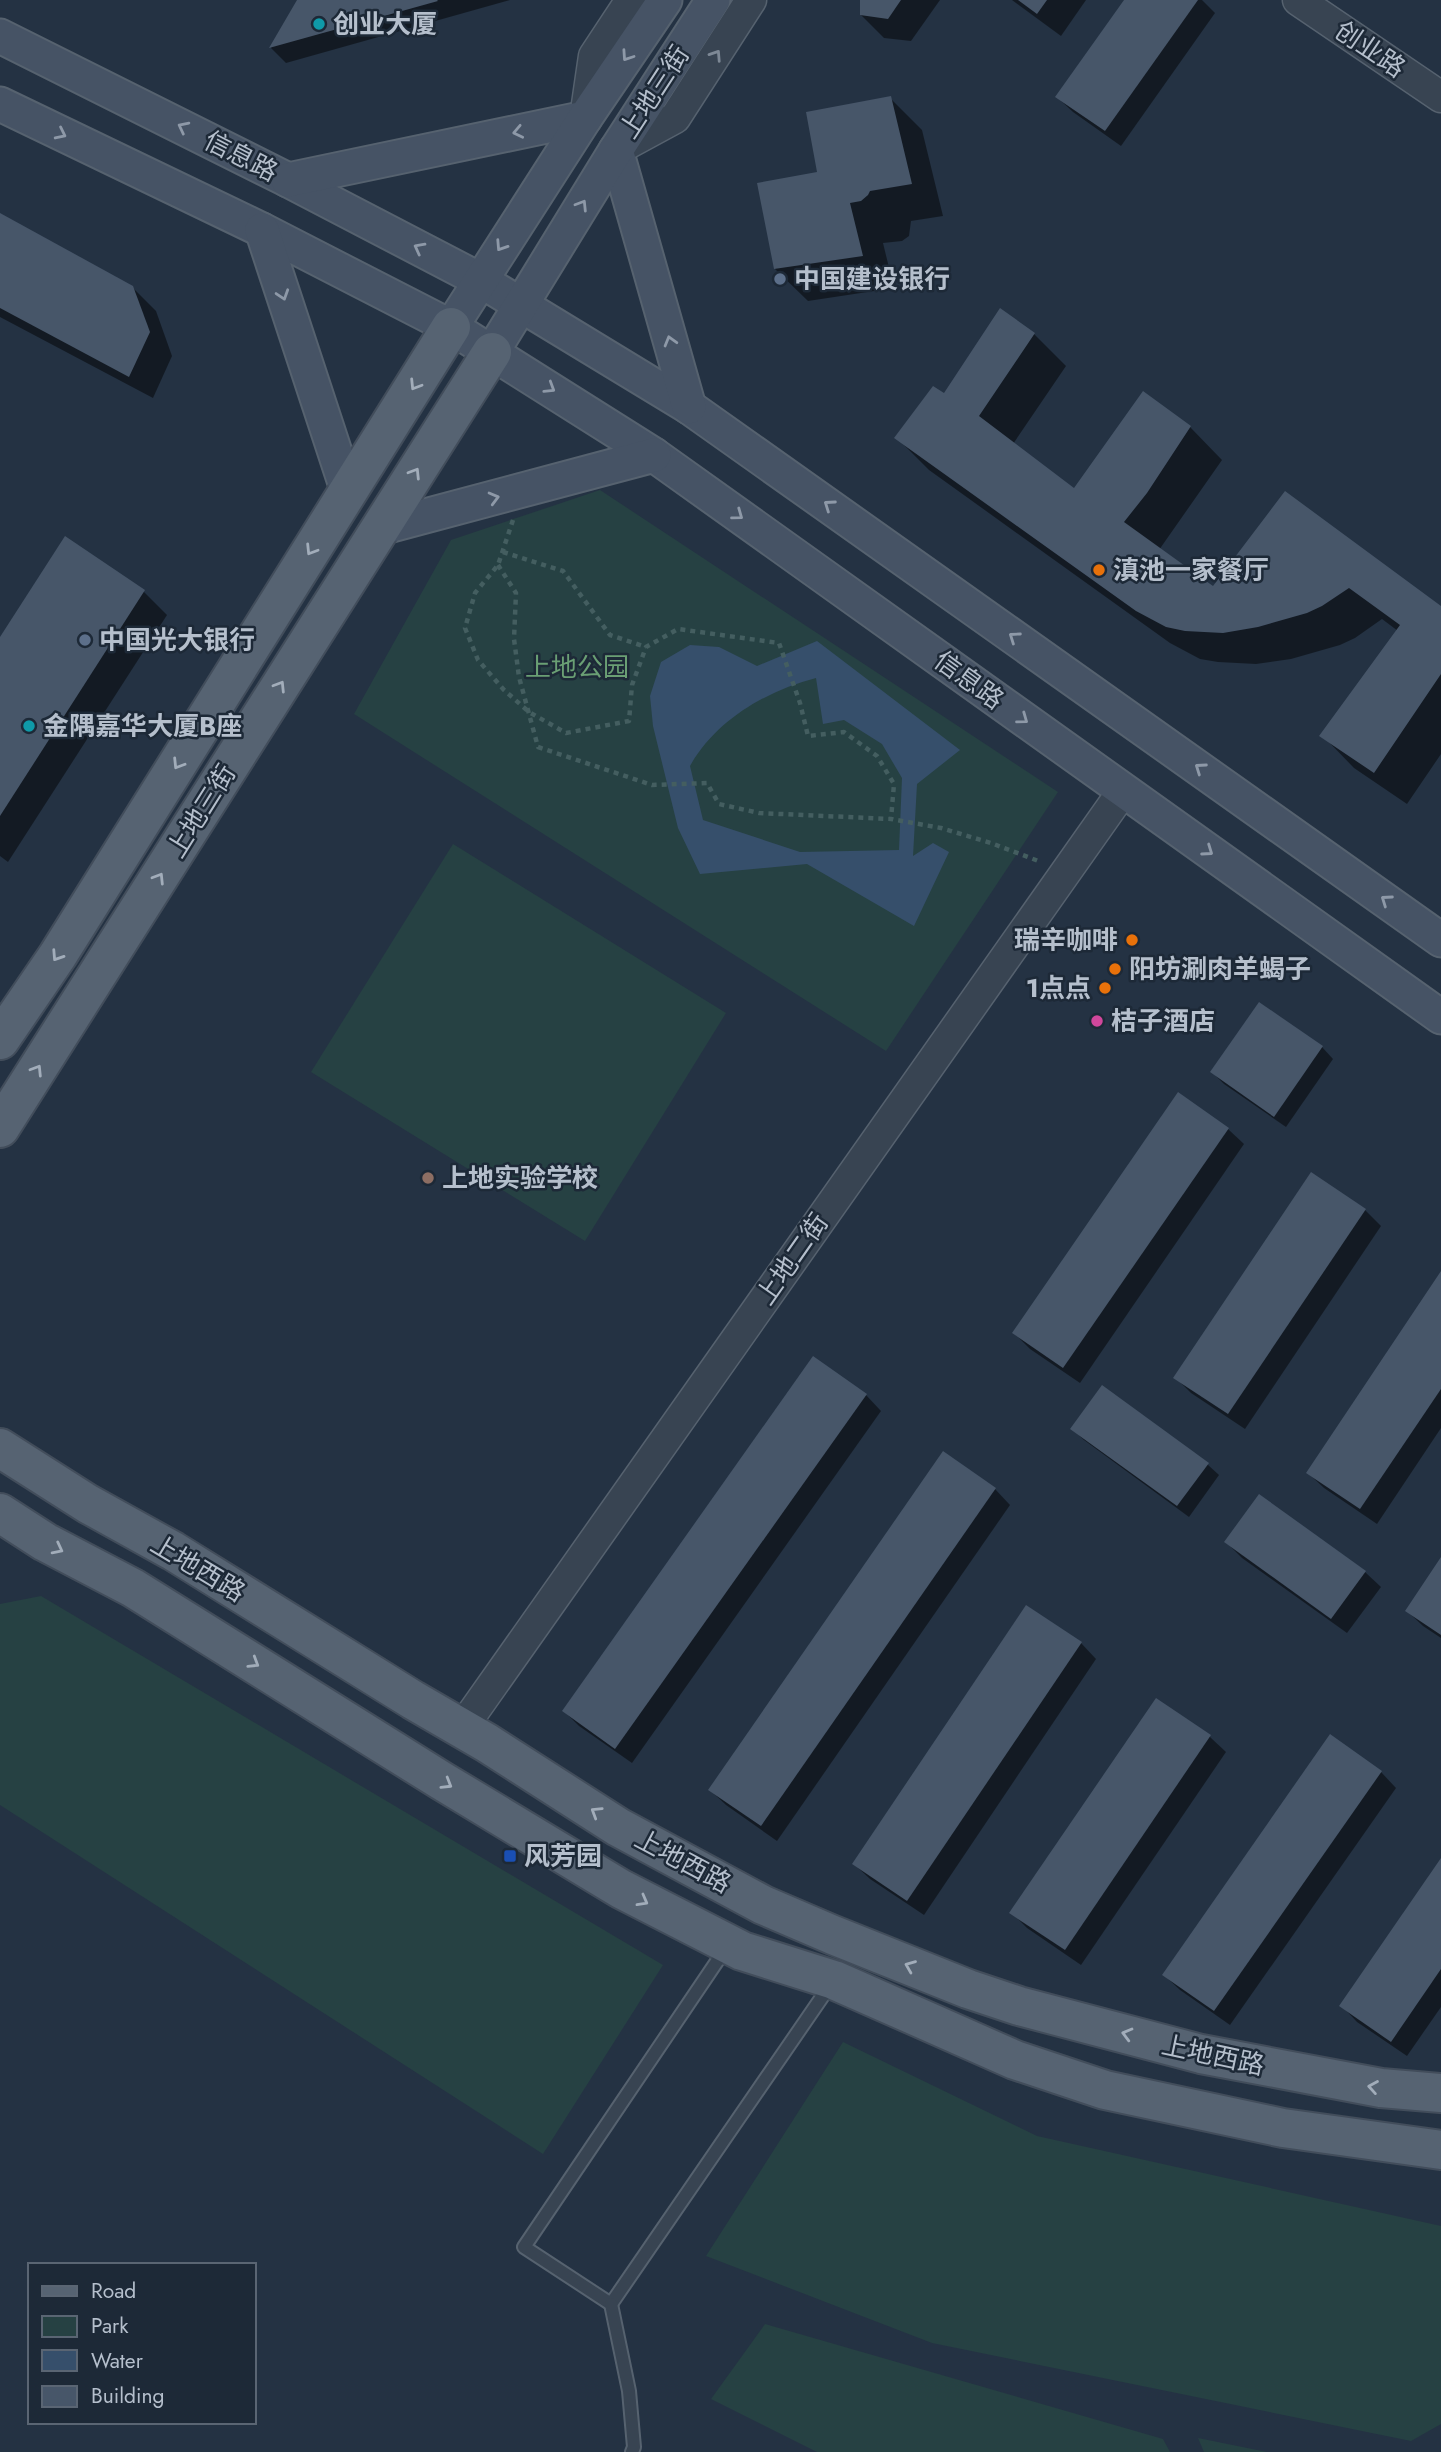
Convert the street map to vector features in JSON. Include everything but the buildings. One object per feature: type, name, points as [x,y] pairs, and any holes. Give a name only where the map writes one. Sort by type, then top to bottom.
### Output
[{"type":"main road","name":"上地三街","points":[[0,1040],[58,955],[480,280],[585,118],[666,0]]},
{"type":"main road","name":"上地三街","points":[[616,150],[713,0]]},
{"type":"main road","name":"信息路","points":[[0,36],[288,180],[480,280],[689,407]]},
{"type":"main road","points":[[0,104],[262,230],[348,492]]},
{"type":"main road","points":[[288,180],[585,118]]},
{"type":"main road","points":[[492,352],[616,150]]},
{"type":"main road","points":[[616,150],[689,407],[1441,940]]},
{"type":"main road","name":"信息路","points":[[262,230],[451,327],[654,455],[1441,1017]]},
{"type":"main road","name":"上地三街","points":[[0,1128],[492,352]]},
{"type":"main road","points":[[380,528],[654,455]]},
{"type":"main road","name":"上地西路","points":[[0,1448],[88,1504],[173,1551],[462,1728],[618,1827],[763,1905],[833,1936],[1019,2006],[1201,2054],[1381,2088],[1441,2093]]},
{"type":"main road","name":"上地西路","points":[[0,1513],[45,1542],[133,1588],[621,1889],[742,1951],[834,1980],[1015,2060],[1105,2090],[1283,2128],[1441,2150]]},
{"type":"street","name":"上地三街","points":[[585,118],[594,56],[631,0]]},
{"type":"street","name":"上地三街","points":[[616,150],[676,118],[751,0]]},
{"type":"street","name":"创业路","points":[[1298,0],[1441,97]]},
{"type":"street","name":"上地二街","points":[[462,1728],[1124,791]]},
{"type":"lane","points":[[632,2452],[634,2447],[629,2390],[611,2304],[524,2246],[728,1944]]},
{"type":"lane","points":[[611,2304],[834,1980]]},
{"type":"path","points":[[525,489],[498,565],[475,593],[465,628],[478,660],[504,690],[529,712],[566,733],[629,721],[632,685],[646,647],[678,629],[779,643],[800,703],[808,736],[844,732],[877,755],[894,784],[891,819]]},
{"type":"path","points":[[503,552],[563,571],[610,635],[646,647]]},
{"type":"path","points":[[498,565],[516,593],[514,639],[519,677],[538,747],[652,785],[707,783],[719,804],[759,813],[891,819],[941,828],[991,843],[1065,872]]},
{"type":"green space","name":"上地公园","points":[[600,490],[1058,792],[886,1051],[354,714],[451,540]]},
{"type":"green space","points":[[453,844],[726,1013],[585,1241],[311,1072]]},
{"type":"green space","points":[[41,1596],[663,1965],[543,2154],[0,1805],[0,1604]]},
{"type":"green space","points":[[843,2042],[1037,2136],[1441,2226],[1441,2424],[1411,2441],[932,2343],[706,2256]]},
{"type":"green space","points":[[765,2324],[1163,2439],[1170,2452],[817,2452],[711,2399]]},
{"type":"green space","points":[[1198,2438],[1267,2452],[1204,2452]]},
{"type":"water","points":[[817,641],[960,750],[917,784],[913,856],[933,843],[949,852],[914,926],[807,864],[700,874],[678,828],[653,726],[650,696],[661,662],[690,645],[719,647],[757,666]],"holes":[[[816,678],[823,724],[844,720],[882,744],[902,778],[899,850],[800,852],[703,820],[690,766],[728,721],[761,699]]]},
{"type":"place","name":"创业大厦","points":[[319,24]]},
{"type":"place","name":"中国建设银行","points":[[780,279]]},
{"type":"place","name":"滇池一家餐厅","points":[[1099,570]]},
{"type":"place","name":"中国光大银行","points":[[85,640]]},
{"type":"place","name":"金隅嘉华大厦B座","points":[[29,726]]},
{"type":"place","name":"瑞辛咖啡","points":[[1132,940]]},
{"type":"place","name":"阳坊涮肉羊蝎子","points":[[1115,969]]},
{"type":"place","name":"1点点","points":[[1105,988]]},
{"type":"place","name":"桔子酒店","points":[[1097,1021]]},
{"type":"place","name":"上地实验学校","points":[[428,1178]]},
{"type":"place","name":"风芳园","points":[[510,1856]]}]
